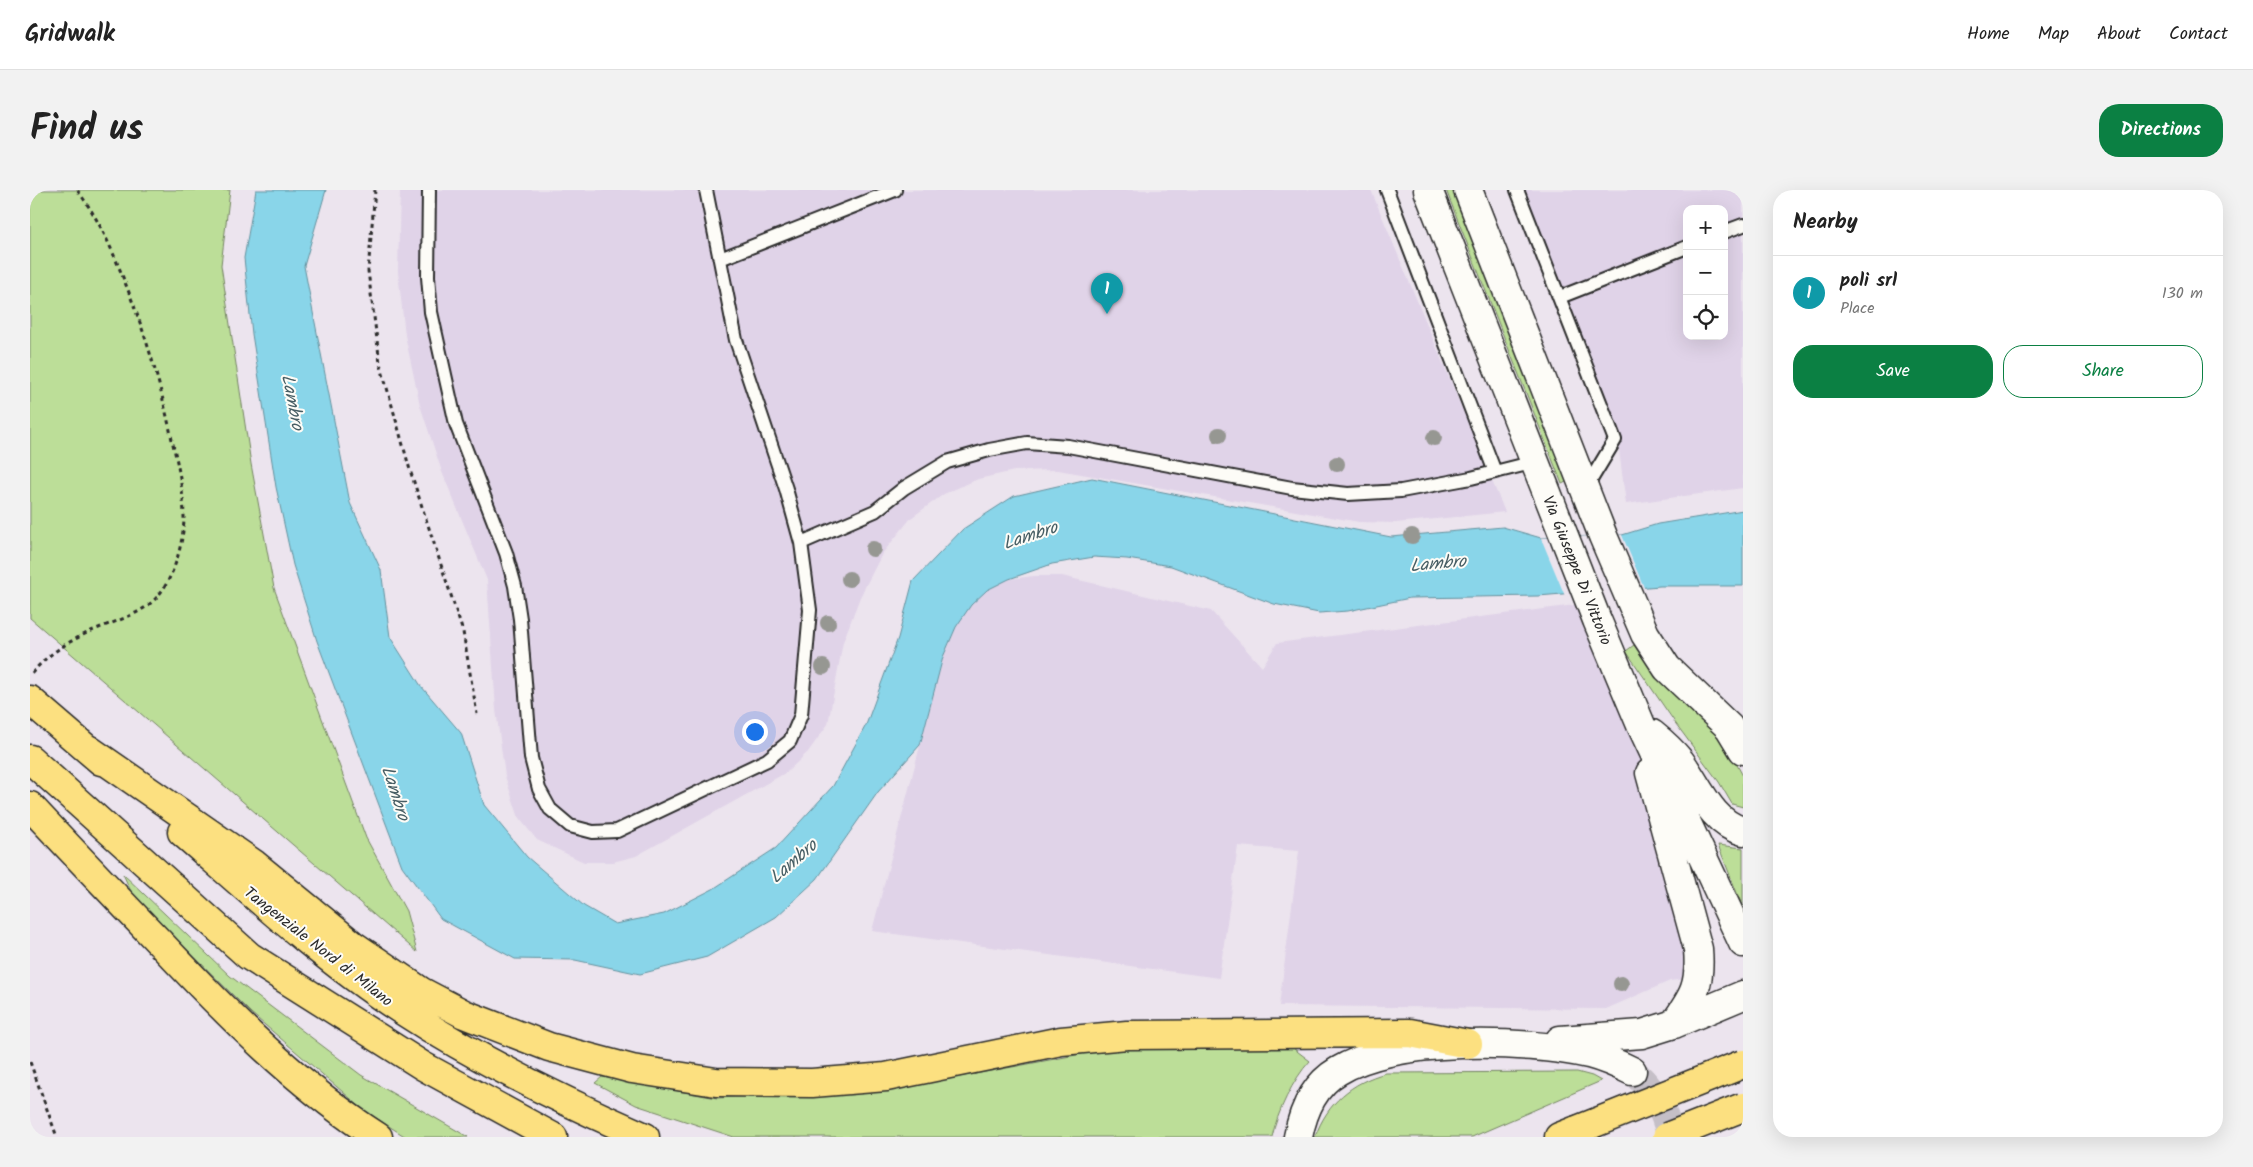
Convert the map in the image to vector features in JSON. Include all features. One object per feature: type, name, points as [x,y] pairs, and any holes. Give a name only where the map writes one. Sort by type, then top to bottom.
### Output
[{"type":"highway","name":"Tangenziale Nord di Milano","points":[[30,700],[258,898],[327,955],[399,1008],[487,1063],[566,1103],[645,1137]]},
{"type":"highway","points":[[88,749],[254,864],[353,945],[422,992],[464,1014],[549,1047],[632,1069],[716,1082],[812,1083],[886,1077],[1061,1041],[1127,1035],[1410,1033],[1468,1044]]},
{"type":"highway","points":[[30,759],[249,956],[423,1066],[553,1137]]},
{"type":"highway","points":[[37,813],[244,1030],[297,1077],[356,1123],[378,1137]]},
{"type":"highway","points":[[1568,1134],[1743,1064]]},
{"type":"highway","points":[[1667,1137],[1743,1107]]},
{"type":"street","name":"Via Giuseppe Di Vittorio","points":[[1428,190],[1641,725],[1743,943]]},
{"type":"street","points":[[1468,190],[1585,491],[1645,634],[1667,668],[1729,727],[1743,750]]},
{"type":"street","points":[[1641,725],[1679,760],[1717,816],[1743,831]]},
{"type":"street","points":[[1641,725],[1650,776],[1698,949],[1699,976],[1696,991],[1674,1024]]},
{"type":"street","points":[[1534,1045],[1573,1038],[1642,1034],[1674,1024],[1743,995]]},
{"type":"street","points":[[1298,1137],[1302,1119],[1315,1092],[1337,1071],[1365,1058],[1396,1050],[1468,1044],[1534,1045],[1590,1054],[1632,1071]]},
{"type":"lane","points":[[428,190],[428,277],[431,312],[456,424],[506,553],[515,586],[520,619],[531,758],[540,789],[550,809],[570,826],[593,832],[617,831],[767,760],[790,741],[801,715],[810,610],[801,543],[786,489],[736,340],[706,190]]},
{"type":"lane","points":[[720,259],[895,190]]},
{"type":"lane","points":[[1387,190],[1495,472]]},
{"type":"lane","points":[[1517,190],[1615,440],[1585,491]]},
{"type":"lane","points":[[1728,231],[1743,225]]},
{"type":"lane","points":[[1560,297],[1683,249]]},
{"type":"lane","points":[[801,543],[875,511],[904,488],[947,462],[989,450],[1027,443],[1068,446],[1292,488],[1348,494],[1401,491],[1535,462]]},
{"type":"path","points":[[30,675],[43,660],[63,646],[142,609],[157,596],[169,577],[180,549],[184,519],[178,469],[165,406],[139,318],[112,250],[85,200],[77,190]]},
{"type":"path","points":[[375,190],[368,271],[380,363],[410,470],[463,632],[478,714]]},
{"type":"path","points":[[30,1062],[57,1137]]},
{"type":"shaded area","points":[[400,190],[1371,190],[1505,512],[1396,523],[1359,522],[1058,470],[1014,471],[978,479],[944,494],[911,518],[882,554],[860,597],[843,642],[828,724],[808,752],[787,772],[636,856],[613,862],[584,862],[537,840],[519,818],[505,776],[496,710],[487,580],[442,472],[420,405],[405,335],[398,272]]},
{"type":"shaded area","points":[[1523,190],[1743,190],[1743,488],[1626,504],[1618,442]]},
{"type":"shaded area","points":[[1034,576],[1062,576],[1211,611],[1262,667],[1277,643],[1591,603],[1641,725],[1699,977],[1670,981],[1606,1009],[1279,1006],[1299,851],[1238,846],[1219,978],[872,931],[943,657],[956,627],[971,604],[987,590],[1009,579]]},
{"type":"green space","points":[[30,190],[230,190],[221,265],[251,464],[274,588],[366,838],[406,911],[417,952],[30,618]]},
{"type":"green space","points":[[1446,190],[1455,190],[1570,480],[1562,484]]},
{"type":"green space","points":[[1634,645],[1650,667],[1717,734],[1729,750],[1743,776],[1743,807],[1732,804],[1719,782],[1626,651]]},
{"type":"green space","points":[[1718,845],[1743,848],[1743,908]]},
{"type":"green space","points":[[123,874],[230,976],[361,1075],[468,1137],[406,1137],[365,1111],[251,1013],[133,896]]},
{"type":"green space","points":[[1289,1045],[1310,1061],[1286,1097],[1272,1137],[734,1137],[636,1105],[595,1083],[602,1077],[717,1098],[895,1089],[1108,1049]]},
{"type":"green space","points":[[1577,1072],[1592,1076],[1601,1081],[1472,1137],[1315,1137],[1326,1114],[1342,1096],[1362,1082],[1386,1073]]},
{"type":"water","name":"Lambro","points":[[256,190],[326,190],[304,266],[350,503],[381,570],[390,637],[421,686],[461,733],[484,805],[527,857],[584,906],[615,924],[664,914],[713,889],[776,848],[833,786],[866,725],[898,638],[913,581],[963,529],[1014,496],[1092,478],[1391,537],[1503,527],[1541,538],[1622,535],[1658,524],[1743,510],[1743,586],[1660,586],[1538,596],[1410,598],[1348,611],[1319,613],[1274,604],[1171,566],[1127,559],[1094,557],[1052,564],[1009,579],[987,590],[971,605],[956,627],[943,657],[920,745],[878,792],[817,879],[776,917],[707,957],[640,974],[575,960],[515,959],[441,919],[402,866],[317,641],[293,565],[276,487],[252,334],[244,258]]},
{"type":"pier","points":[[1622,535],[1645,590],[1565,596],[1541,538]]},
{"type":"tunnel","points":[[1632,1071],[1657,1100],[1671,1137]]},
{"type":"place","name":"poli srl","points":[[1107,314]]}]
